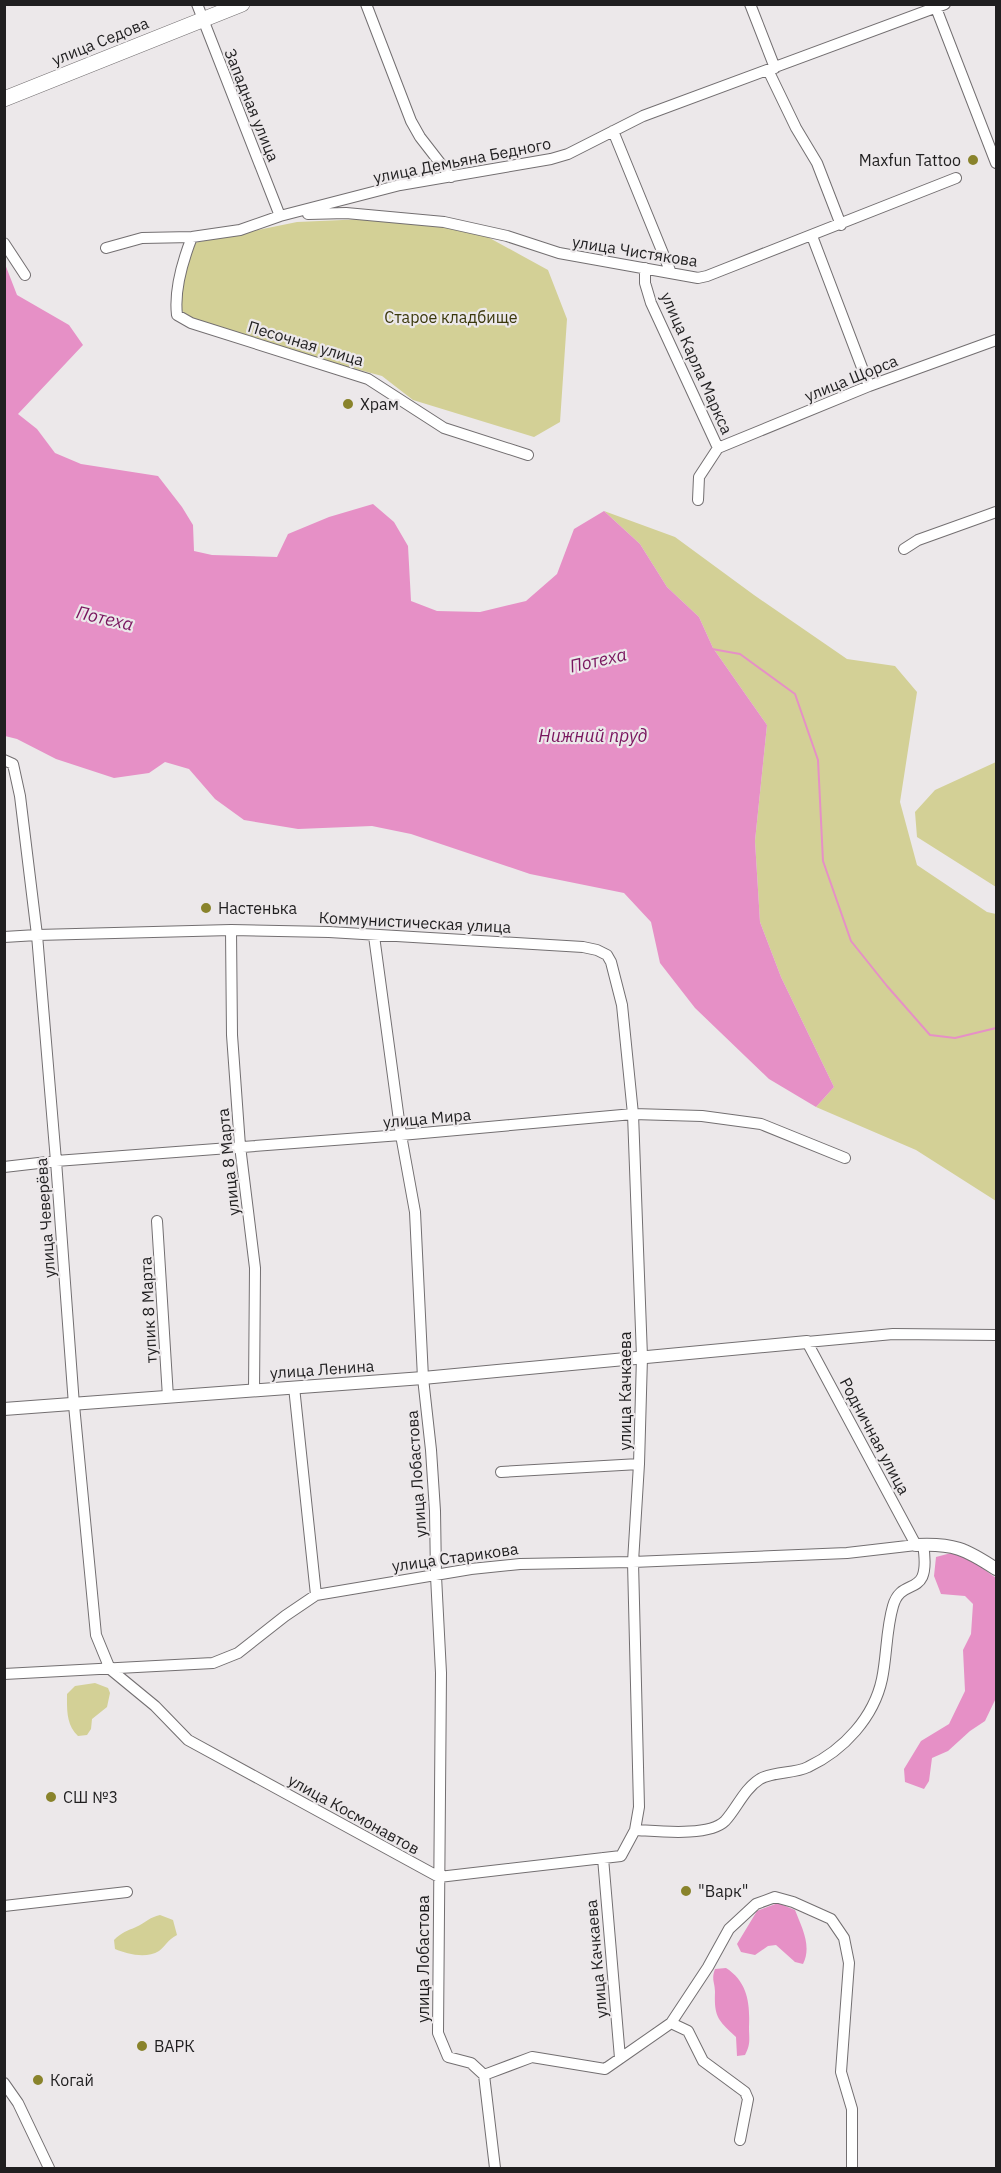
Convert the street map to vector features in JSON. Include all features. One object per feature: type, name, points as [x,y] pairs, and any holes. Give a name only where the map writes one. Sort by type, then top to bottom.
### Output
[{"type":"main road","name":"улица Седова","points":[[4,99],[242,4]]},
{"type":"street","name":"Западная улица","points":[[197,4],[280,216]]},
{"type":"street","points":[[366,4],[411,121],[420,137],[451,177]]},
{"type":"street","points":[[750,4],[771,69],[796,128],[817,163],[841,225]]},
{"type":"street","points":[[941,6],[996,163]]},
{"type":"street","name":"улица Демьяна Бедного","points":[[106,248],[142,238],[192,237],[240,230],[280,216],[400,185],[551,159],[568,154],[643,116],[941,6]]},
{"type":"street","name":"улица Карла Маркса","points":[[613,131],[671,273]]},
{"type":"street","name":"улица Чистякова","points":[[296,213],[346,213],[444,222],[507,236],[559,253],[698,278],[841,225],[956,178]]},
{"type":"street","points":[[812,236],[868,386]]},
{"type":"street","name":"Песочная улица","points":[[192,237],[186,251],[176,303],[177,315],[191,323],[368,378],[444,428],[528,455]]},
{"type":"street","points":[[4,243],[24,274]]},
{"type":"street","name":"улица Карла Маркса","points":[[645,268],[645,283],[651,303],[718,448],[699,477],[698,500]]},
{"type":"street","name":"улица Щорса","points":[[718,448],[868,386],[996,340]]},
{"type":"street","points":[[904,549],[918,540],[996,512]]},
{"type":"street","name":"улица Чеверёва","points":[[9,762],[20,795],[37,935],[74,1405],[96,1635],[110,1669]]},
{"type":"street","name":"Коммунистическая улица","points":[[4,938],[37,935],[231,930],[329,932],[583,947],[607,955]]},
{"type":"street","name":"улица 8 Марта","points":[[231,930],[232,1035],[240,1146],[255,1268],[254,1390]]},
{"type":"street","name":"улица Лобастова","points":[[374,936],[401,1135],[415,1212],[423,1378],[432,1460],[441,1673],[438,2033],[448,2057],[471,2063],[484,2075]]},
{"type":"street","name":"улица Качкаева","points":[[607,955],[611,962],[621,1005],[633,1114],[642,1357],[633,1562],[639,1807],[635,1830],[621,1856],[603,1858],[620,2058]]},
{"type":"street","name":"улица Мира","points":[[4,1167],[633,1114],[702,1116],[761,1125],[845,1158]]},
{"type":"street","name":"тупик 8 Марта","points":[[157,1221],[168,1397]]},
{"type":"street","points":[[807,1342],[893,1334],[996,1335]]},
{"type":"street","name":"улица Ленина","points":[[4,1409],[423,1378],[807,1342]]},
{"type":"street","name":"Родничная улица","points":[[807,1342],[920,1544]]},
{"type":"street","points":[[294,1387],[316,1595]]},
{"type":"street","points":[[501,1472],[639,1464]]},
{"type":"street","points":[[635,1830],[712,1828],[724,1822],[752,1785],[762,1778],[807,1768],[845,1742],[868,1716],[875,1700],[882,1680],[893,1605],[900,1593],[918,1585],[923,1579],[926,1569],[920,1544]]},
{"type":"street","name":"улица Старикова","points":[[4,1674],[213,1663],[238,1653],[316,1595],[471,1569],[520,1564],[848,1553],[920,1544],[959,1547],[973,1553],[996,1569]]},
{"type":"street","name":"улица Космонавтов","points":[[110,1669],[147,1698],[188,1740],[439,1877]]},
{"type":"street","points":[[439,1877],[603,1858]]},
{"type":"street","points":[[4,1906],[127,1892]]},
{"type":"street","points":[[495,2169],[484,2075],[532,2056],[605,2069],[671,2023],[708,1967],[729,1929],[756,1904],[775,1897],[831,1918],[844,1938],[849,1963],[841,2072],[852,2109],[852,2169]]},
{"type":"street","points":[[671,2023],[688,2031],[704,2061],[745,2092],[748,2099],[740,2140]]},
{"type":"street","points":[[4,2083],[18,2103],[49,2169]]},
{"type":"green space","name":"Старое кладбище","points":[[388,218],[475,230],[548,270],[567,319],[560,422],[534,437],[413,400],[382,376],[237,337],[186,316],[178,304],[190,248],[194,243],[297,222]]},
{"type":"green space","points":[[604,511],[675,537],[847,659],[895,666],[917,692],[900,802],[917,865],[987,912],[996,914],[996,1201],[916,1150],[816,1107],[834,1087],[781,977],[760,922],[755,841],[767,725],[713,648],[699,617],[667,587],[640,544]]},
{"type":"green space","points":[[996,762],[996,887],[917,837],[915,812],[935,790]]},
{"type":"green space","points":[[95,1683],[108,1688],[110,1693],[107,1707],[92,1719],[91,1729],[87,1735],[78,1736],[69,1722],[67,1694],[75,1686]]},
{"type":"green space","points":[[160,1915],[173,1920],[177,1935],[159,1951],[143,1955],[115,1949],[114,1940],[120,1935]]},
{"type":"water","name":"Нижний пруд","points":[[5,264],[17,295],[69,325],[83,345],[18,414],[37,429],[55,453],[81,464],[158,476],[193,525],[194,551],[212,555],[277,557],[288,534],[329,517],[373,504],[394,522],[408,546],[411,601],[437,611],[480,612],[526,601],[557,574],[574,529],[604,511],[640,544],[667,587],[699,617],[713,648],[767,725],[755,841],[760,922],[781,977],[834,1087],[816,1107],[769,1079],[695,1008],[660,963],[651,922],[624,893],[530,874],[411,834],[372,826],[298,829],[244,820],[215,799],[189,769],[165,762],[149,773],[114,778],[56,759],[17,739],[5,736]]},
{"type":"water","points":[[951,1553],[967,1557],[996,1578],[996,1698],[985,1721],[948,1751],[932,1758],[929,1781],[924,1789],[905,1782],[904,1769],[921,1741],[949,1724],[965,1691],[963,1650],[971,1634],[973,1604],[965,1596],[941,1594],[934,1576],[936,1557]]},
{"type":"water","points":[[778,1903],[795,1910],[806,1944],[807,1951],[803,1964],[795,1962],[776,1945],[768,1946],[755,1955],[741,1952],[737,1944],[757,1911]]},
{"type":"water","points":[[726,1968],[739,1980],[748,2002],[749,2041],[745,2055],[737,2056],[736,2037],[721,2022],[716,2013],[714,1973],[715,1969]]},
{"type":"waterway","name":"Потеха","points":[[712,649],[740,654],[795,694],[818,760],[823,861],[851,941],[930,1035],[955,1038],[996,1028]]},
{"type":"place","name":"Maxfun Tattoo","points":[[973,160]]},
{"type":"place","name":"Храм","points":[[348,404]]},
{"type":"place","name":"Настенька","points":[[206,908]]},
{"type":"place","name":"СШ №3","points":[[51,1797]]},
{"type":"place","name":"\"Варк\"","points":[[686,1891]]},
{"type":"place","name":"ВАРК","points":[[142,2046]]},
{"type":"place","name":"Когай","points":[[38,2080]]}]
